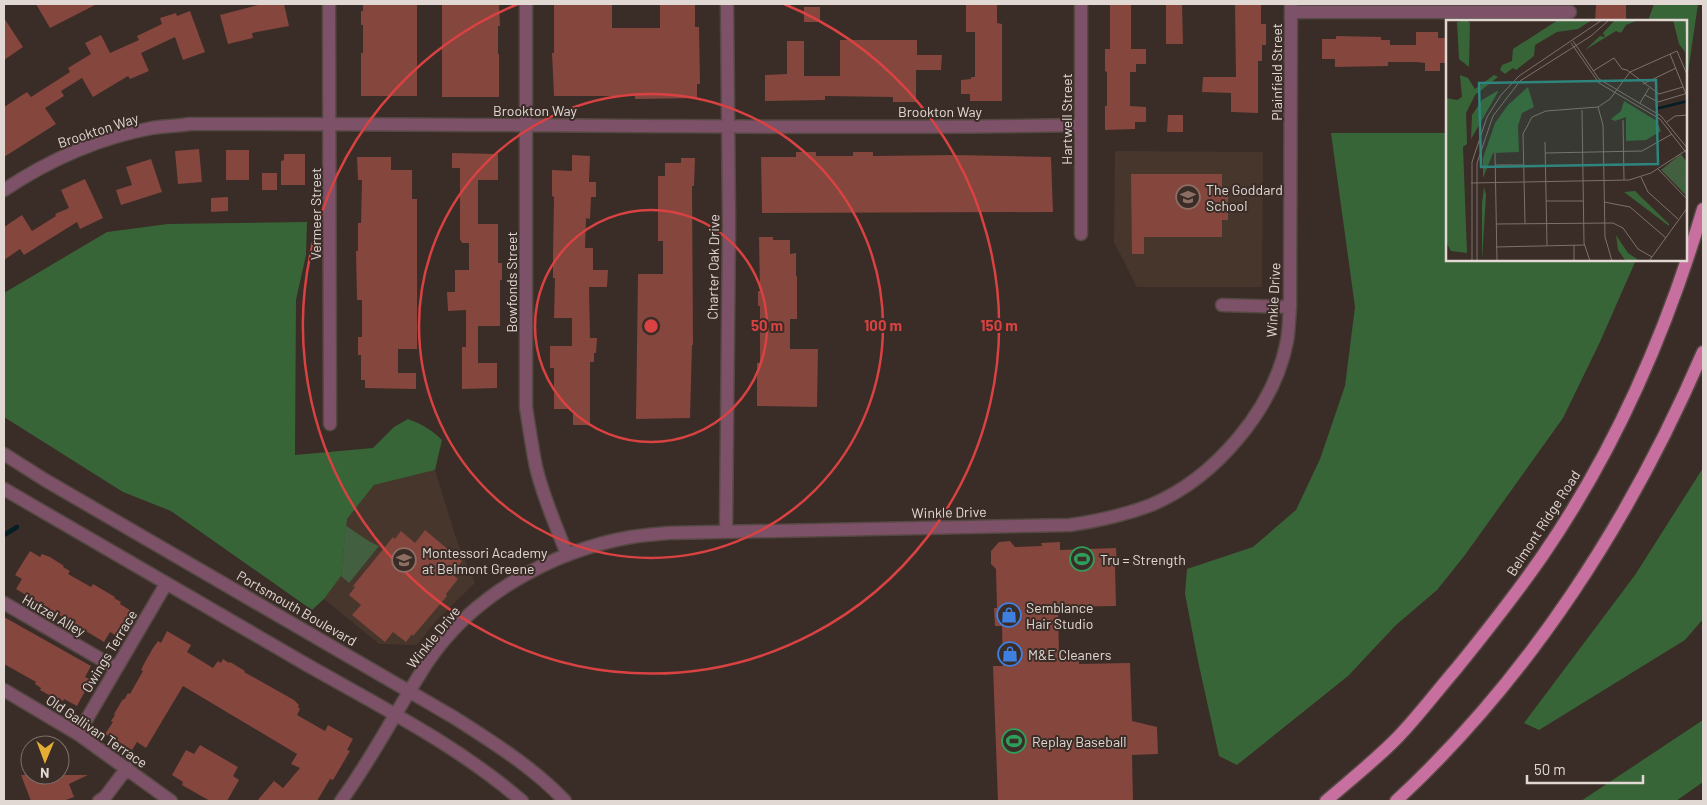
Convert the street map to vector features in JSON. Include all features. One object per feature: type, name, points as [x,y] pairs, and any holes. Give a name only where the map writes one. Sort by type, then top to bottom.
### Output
[{"type":"main road","name":"Belmont Ridge Road","points":[[1687,258],[1703,209]]},
{"type":"main road","name":"Belmont Ridge Road","points":[[1326,801],[1399,736],[1483,637],[1543,554],[1582,492],[1612,438],[1658,338],[1686,261]]},
{"type":"main road","points":[[1396,801],[1433,767],[1500,692],[1557,616],[1603,546],[1641,481],[1674,418],[1703,352]]},
{"type":"street","name":"Vermeer Street","points":[[330,4],[330,424]]},
{"type":"street","name":"Bowfonds Street","points":[[526,4],[526,407],[537,469],[567,554]]},
{"type":"street","name":"Charter Oak Drive","points":[[726,531],[727,4]]},
{"type":"street","name":"Hartwell Street","points":[[1081,4],[1081,234]]},
{"type":"street","points":[[1291,8],[1570,12]]},
{"type":"street","name":"Plainfield Street","points":[[1291,8],[1291,140]]},
{"type":"street","name":"Brookton Way","points":[[4,190],[29,173],[61,157],[95,144],[152,128],[190,124],[1081,125]]},
{"type":"street","name":"Winkle Drive","points":[[341,801],[362,773],[428,662],[453,631],[477,607],[499,591],[567,554],[632,536],[668,533],[1070,525],[1112,517],[1152,504],[1202,474],[1243,433],[1269,392],[1287,342],[1290,307],[1291,140]]},
{"type":"street","points":[[1222,305],[1290,307]]},
{"type":"street","name":"Portsmouth Boulevard","points":[[4,454],[54,485],[456,718],[505,750],[566,801]]},
{"type":"street","points":[[4,489],[465,757],[522,801]]},
{"type":"street","name":"Owings Terrace","points":[[78,734],[166,584]]},
{"type":"street","name":"Hutzel Alley","points":[[4,603],[116,668]]},
{"type":"street","name":"Old Gallivan Terrace","points":[[4,690],[78,734],[171,801]]},
{"type":"street","points":[[99,801],[105,797],[127,768]]},
{"type":"shaded area","name":"The Goddard School","points":[[1115,151],[1263,152],[1262,287],[1137,287],[1114,242]]},
{"type":"shaded area","name":"Montessori Academy at Belmont Greene","points":[[435,470],[458,544],[475,583],[436,621],[417,645],[379,644],[324,599],[341,576],[347,519],[374,485]]},
{"type":"green space","points":[[1654,4],[1698,4],[1687,79],[1687,20],[1648,20]]},
{"type":"green space","points":[[1331,133],[1446,133],[1446,261],[1636,261],[1599,344],[1563,418],[1465,555],[1437,590],[1396,625],[1348,676],[1237,765],[1219,756],[1185,594],[1187,569],[1253,547],[1296,510],[1320,459],[1345,386],[1355,307]]},
{"type":"green space","points":[[307,222],[306,255],[296,300],[295,455],[373,448],[394,427],[408,419],[418,423],[442,440],[435,470],[374,485],[347,519],[341,576],[324,599],[312,610],[171,511],[123,492],[4,417],[4,293],[107,232],[168,224]]},
{"type":"green space","points":[[1703,468],[1703,619],[1685,640],[1539,730],[1524,723],[1635,575]]},
{"type":"green space","points":[[338,521],[379,546],[349,583],[341,576],[345,536]]},
{"type":"green space","points":[[1703,720],[1703,782],[1676,801],[1581,801]]},
{"type":"building","points":[[36,4],[97,4],[50,28]]},
{"type":"building","points":[[262,4],[284,4],[289,26],[252,33],[253,38],[228,44],[220,15]]},
{"type":"building","points":[[363,4],[417,4],[417,96],[361,96],[363,25],[361,25],[361,11],[363,11]]},
{"type":"building","points":[[442,4],[499,4],[499,97],[442,97]]},
{"type":"building","points":[[554,4],[612,4],[612,28],[660,28],[660,4],[695,4],[695,27],[699,27],[700,84],[697,84],[697,98],[635,99],[635,96],[554,96],[552,53],[554,53]]},
{"type":"building","points":[[966,4],[997,4],[997,23],[1002,24],[1002,101],[970,101],[970,94],[961,94],[961,80],[975,77],[975,32],[966,32]]},
{"type":"building","points":[[1110,4],[1131,4],[1131,49],[1146,49],[1146,64],[1136,64],[1136,72],[1130,72],[1130,106],[1146,107],[1146,122],[1135,122],[1135,129],[1105,130],[1107,72],[1105,71],[1105,49],[1110,49]]},
{"type":"building","points":[[1166,4],[1182,4],[1183,44],[1166,44]]},
{"type":"building","points":[[1235,4],[1261,4],[1261,24],[1266,24],[1266,45],[1262,45],[1262,61],[1258,61],[1258,113],[1231,112],[1231,93],[1202,92],[1203,77],[1236,77]]},
{"type":"building","points":[[1596,5],[1626,5],[1626,20],[1595,20]]},
{"type":"building","points":[[804,7],[820,7],[820,22],[804,22]]},
{"type":"building","points":[[190,11],[205,52],[183,60],[175,37],[141,53],[149,71],[130,79],[128,76],[93,97],[82,78],[61,91],[64,96],[45,108],[56,124],[4,157],[4,107],[27,92],[31,97],[70,72],[68,68],[91,54],[85,43],[101,35],[110,53],[139,40],[137,36],[162,24],[160,18],[176,13],[177,16]]},
{"type":"building","points":[[4,18],[23,47],[4,60]]},
{"type":"building","points":[[1416,32],[1438,32],[1438,38],[1446,38],[1446,63],[1440,63],[1440,71],[1425,71],[1425,63],[1416,62],[1388,62],[1388,66],[1335,67],[1335,59],[1322,59],[1322,39],[1336,39],[1336,36],[1381,37],[1381,40],[1390,40],[1390,45],[1416,45]]},
{"type":"building","points":[[840,40],[917,40],[917,55],[942,55],[941,70],[916,70],[916,102],[893,102],[893,97],[825,96],[825,100],[765,101],[765,75],[787,74],[787,41],[804,41],[804,76],[840,76]]},
{"type":"building","points":[[1168,115],[1183,115],[1183,132],[1167,132]]},
{"type":"building","points":[[199,149],[202,182],[178,184],[175,151]]},
{"type":"building","points":[[226,150],[249,150],[249,180],[226,180]]},
{"type":"building","points":[[796,152],[816,152],[816,156],[853,156],[853,152],[873,152],[873,156],[1051,157],[1053,212],[762,213],[761,157],[796,157]]},
{"type":"building","points":[[452,153],[498,154],[498,180],[478,180],[478,224],[498,224],[498,263],[502,263],[502,280],[500,280],[500,326],[478,326],[478,363],[497,363],[497,388],[462,389],[462,347],[466,347],[466,310],[448,311],[447,292],[455,292],[455,270],[469,270],[469,243],[462,243],[460,239],[460,168],[452,168]]},
{"type":"building","points":[[284,154],[305,154],[305,185],[281,185],[281,161],[284,160]]},
{"type":"building","points":[[572,155],[590,156],[589,182],[596,182],[596,197],[591,197],[590,219],[586,218],[585,248],[593,248],[593,270],[608,270],[607,287],[589,287],[590,338],[597,338],[594,362],[590,362],[590,425],[573,425],[573,409],[554,409],[554,368],[550,368],[550,346],[572,346],[572,318],[554,318],[554,197],[552,196],[552,170],[572,171]]},
{"type":"building","points":[[357,157],[391,157],[391,170],[412,170],[412,199],[417,199],[417,349],[398,349],[398,373],[416,373],[416,389],[365,388],[365,380],[361,380],[361,355],[358,355],[358,337],[362,337],[362,300],[357,300],[356,251],[358,251],[358,223],[361,223],[362,180],[358,180]]},
{"type":"building","points":[[681,158],[695,158],[694,186],[692,186],[693,345],[690,418],[636,419],[638,274],[663,274],[663,241],[658,241],[658,176],[665,176],[665,163],[681,163]]},
{"type":"building","points":[[151,159],[162,192],[121,205],[116,190],[132,185],[126,167]]},
{"type":"building","points":[[262,173],[277,173],[277,190],[262,190]]},
{"type":"building","name":"The Goddard School","points":[[1131,174],[1222,174],[1222,192],[1228,192],[1228,220],[1222,220],[1222,237],[1144,237],[1144,254],[1132,254]]},
{"type":"building","points":[[85,179],[103,218],[80,229],[77,222],[24,255],[20,249],[4,260],[4,227],[22,215],[32,231],[56,216],[55,214],[69,208],[61,190]]},
{"type":"building","points":[[228,197],[228,211],[211,212],[211,198]]},
{"type":"building","points":[[759,237],[773,237],[773,240],[790,240],[790,254],[796,253],[797,319],[790,319],[790,349],[818,349],[817,407],[757,406],[757,363],[760,363],[760,306],[758,306],[758,291],[760,291]]},
{"type":"building","name":"Montessori Academy at Belmont Greene","points":[[425,530],[462,561],[452,574],[458,579],[446,594],[447,596],[413,636],[412,634],[406,642],[393,632],[385,642],[352,615],[361,605],[349,595],[355,587],[353,586],[393,537],[395,539],[401,531],[415,543]]},
{"type":"building","points":[[1010,541],[1015,547],[1042,546],[1041,543],[1060,542],[1060,550],[1116,548],[1116,606],[1058,607],[1059,655],[1079,655],[1079,664],[1130,663],[1132,721],[1157,727],[1158,754],[1132,755],[1133,801],[998,801],[993,666],[1003,666],[1002,626],[995,626],[994,608],[997,608],[996,569],[991,564],[991,551],[999,542]]},
{"type":"building","points":[[30,551],[40,557],[42,554],[50,557],[70,571],[68,574],[91,587],[93,584],[115,597],[121,602],[120,604],[133,612],[118,637],[110,632],[104,642],[16,589],[22,579],[15,575]]},
{"type":"building","points":[[4,617],[91,666],[85,677],[91,680],[77,706],[64,699],[63,701],[56,699],[40,690],[41,688],[35,684],[36,682],[4,664]]},
{"type":"building","points":[[167,631],[191,645],[187,652],[213,668],[218,661],[221,663],[223,659],[230,662],[294,700],[300,709],[297,715],[325,731],[328,725],[353,739],[347,750],[350,751],[333,780],[330,779],[317,801],[257,801],[274,781],[283,788],[300,768],[291,764],[297,754],[183,686],[146,748],[137,742],[132,750],[105,734],[113,722],[111,721],[114,714],[123,699],[128,693],[130,694],[143,671],[141,670],[153,648],[158,641],[161,643]]},
{"type":"building","points":[[200,745],[238,767],[233,776],[239,780],[227,801],[210,801],[182,785],[183,782],[172,775],[186,750],[194,754]]},
{"type":"building","points":[[70,775],[88,775],[70,784]]},
{"type":"building","points":[[25,785],[69,785],[74,797],[63,801],[31,801]]},
{"type":"waterway","points":[[4,535],[17,527]]},
{"type":"place","name":"The Goddard School","points":[[1188,197]]},
{"type":"place","name":"Tru = Strength","points":[[1082,559]]},
{"type":"place","name":"Montessori Academy at Belmont Greene","points":[[404,560]]},
{"type":"place","name":"Semblance Hair Studio","points":[[1009,615]]},
{"type":"place","name":"M&E Cleaners","points":[[1010,654]]},
{"type":"place","name":"Replay Baseball","points":[[1014,741]]}]
